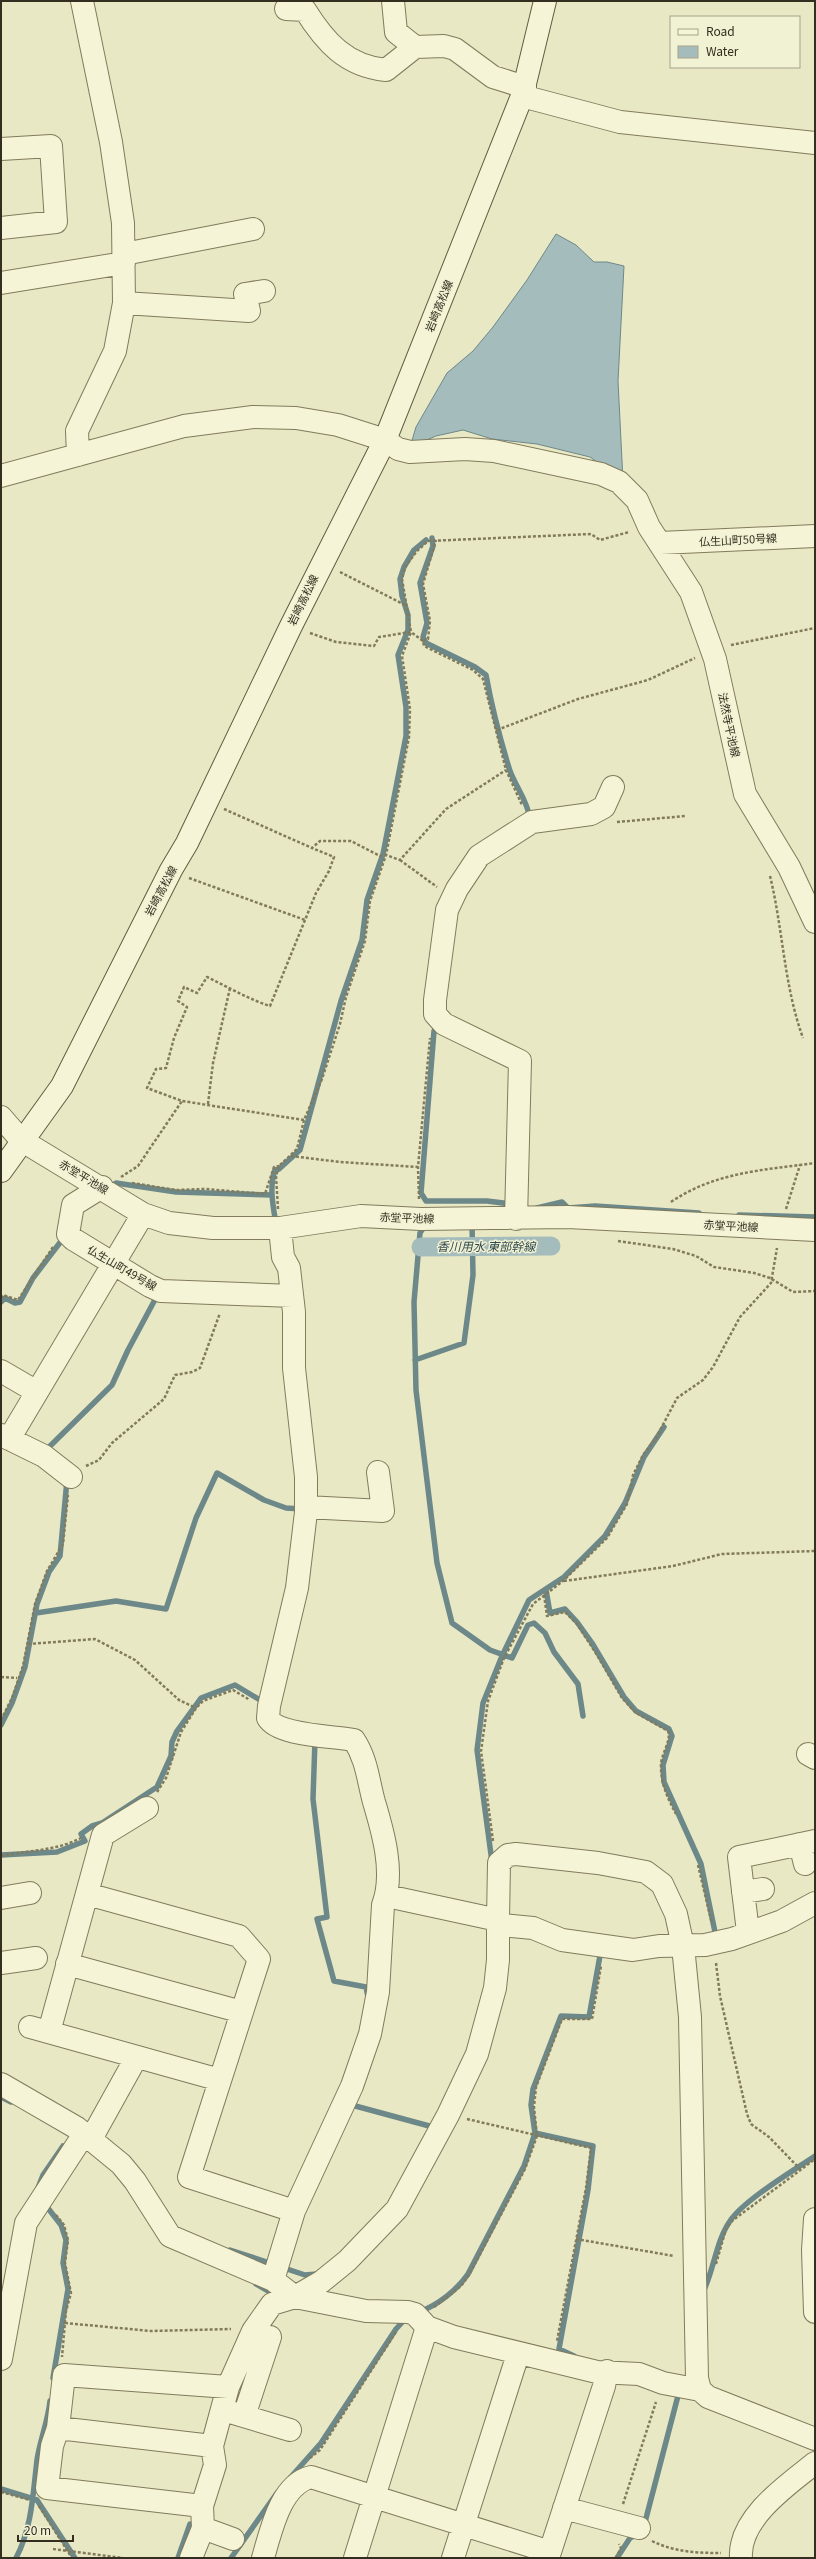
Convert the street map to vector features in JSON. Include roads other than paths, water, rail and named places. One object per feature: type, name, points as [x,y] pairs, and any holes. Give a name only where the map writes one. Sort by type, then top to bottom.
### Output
[{"type":"street","points":[[78,455],[77,431],[115,351],[124,303],[123,223],[111,142],[82,1]]},
{"type":"street","points":[[393,1],[396,32],[415,47],[455,49],[493,76],[523,91],[620,122],[815,143]]},
{"type":"street","name":"岩崎高松線","points":[[1,1171],[62,1086],[207,802],[290,626],[385,440],[523,91],[545,1]]},
{"type":"street","points":[[286,9],[305,10],[318,31],[346,57],[367,68],[386,70],[415,47]]},
{"type":"street","points":[[1,149],[51,146],[56,222],[1,228]]},
{"type":"street","points":[[1,283],[124,259],[253,230]]},
{"type":"street","points":[[124,303],[249,311],[245,294],[264,291]]},
{"type":"street","name":"法然寺平池線","points":[[1,476],[184,426],[253,417],[296,418],[338,425],[385,440],[398,449],[410,452],[465,449],[494,451],[601,474],[619,482],[637,500],[654,535],[691,592],[712,650],[745,794],[792,873],[815,922]]},
{"type":"street","name":"仏生山町50号線","points":[[654,535],[815,536]]},
{"type":"street","points":[[516,1219],[520,1061],[444,1024],[435,1014],[435,1000],[446,910],[457,889],[479,856],[532,822],[591,814],[604,807],[613,787]]},
{"type":"street","name":"赤堂平池線","points":[[1,1117],[22,1140],[108,1184],[143,1214],[169,1223],[198,1226],[280,1228],[361,1216],[421,1219],[616,1218],[815,1230]]},
{"type":"street","name":"仏生山町49号線","points":[[108,1184],[74,1205],[68,1234],[73,1239],[112,1263],[161,1291],[292,1296]]},
{"type":"street","points":[[71,1477],[44,1456],[5,1437],[37,1392],[112,1263],[143,1214]]},
{"type":"street","points":[[273,2280],[294,2211],[352,2086],[370,2034],[378,1992],[383,1912],[387,1896],[386,1845],[367,1766],[356,1744],[350,1740],[319,1738],[273,1725],[268,1718],[268,1709],[297,1588],[304,1548],[306,1507],[306,1477],[294,1368],[292,1296],[288,1268],[283,1257],[280,1228]]},
{"type":"street","points":[[1,1370],[37,1392]]},
{"type":"street","points":[[306,1507],[383,1511],[378,1472]]},
{"type":"street","points":[[151,1800],[103,1835],[67,1964],[39,2030],[220,2080]]},
{"type":"street","points":[[748,1932],[753,1890],[739,1857],[807,1850]]},
{"type":"street","points":[[244,2416],[261,2334],[272,2304],[295,2297],[321,2282],[347,2261],[396,2209],[448,2115],[477,2054],[493,1999],[498,1960],[499,1863],[508,1855],[516,1854],[598,1863],[646,1872],[657,1878],[676,1914],[683,1946],[690,2016],[705,2265],[697,2378],[700,2390]]},
{"type":"street","points":[[1,1898],[30,1893]]},
{"type":"street","points":[[87,1894],[239,1936],[259,1959],[189,2177],[294,2211]]},
{"type":"street","points":[[387,1896],[498,1920],[502,1925],[533,1928],[562,1940],[633,1950],[659,1946],[683,1946],[714,1943],[782,1921],[815,1903]]},
{"type":"street","points":[[1,1963],[36,1958]]},
{"type":"street","points":[[67,1964],[242,2012]]},
{"type":"street","points":[[1,2359],[5,2309],[26,2223],[45,2193],[88,2136],[136,2058]]},
{"type":"street","points":[[1,2084],[88,2136],[121,2164],[135,2181],[170,2236],[273,2280],[295,2297],[366,2311],[408,2312],[421,2321],[454,2337],[518,2354],[597,2372],[606,2371],[639,2374],[663,2383],[700,2390],[708,2397],[815,2439]]},
{"type":"street","points":[[815,2219],[812,2250],[815,2312]]},
{"type":"street","points":[[355,2558],[374,2497],[421,2321]]},
{"type":"street","points":[[190,2558],[203,2528],[202,2506],[215,2465],[212,2446],[228,2387],[261,2334]]},
{"type":"street","points":[[453,2558],[518,2354]]},
{"type":"street","points":[[263,2558],[279,2506],[302,2479],[312,2477],[463,2524],[549,2555],[604,2386],[606,2371]]},
{"type":"street","points":[[202,2506],[47,2488],[52,2446],[58,2428],[64,2375],[228,2387]]},
{"type":"street","points":[[222,2409],[290,2430]]},
{"type":"street","points":[[58,2428],[212,2446]]},
{"type":"street","points":[[740,2556],[741,2543],[756,2514],[786,2486],[815,2463]]},
{"type":"street","points":[[564,2508],[632,2533]]},
{"type":"street","points":[[203,2528],[234,2540]]},
{"type":"water","points":[[556,234],[576,245],[594,262],[607,262],[624,266],[618,381],[623,481],[590,457],[537,444],[492,439],[463,430],[436,436],[410,447],[416,427],[447,373],[473,351],[493,327],[527,280]]},
{"type":"waterway","points":[[432,538],[433,546],[420,583],[427,623],[423,637],[426,643],[475,667],[486,675],[506,759],[512,777],[527,807],[530,819]]},
{"type":"waterway","points":[[276,1224],[272,1190],[273,1176],[275,1170],[279,1169],[300,1150],[341,1001],[362,940],[367,900],[383,854],[406,736],[406,707],[398,655],[408,630],[408,615],[402,596],[400,579],[404,567],[414,550],[426,540]]},
{"type":"waterway","points":[[438,1024],[434,1031],[421,1193],[426,1201],[487,1201],[511,1204]]},
{"type":"waterway","points":[[108,1188],[116,1183],[176,1192],[272,1195]]},
{"type":"waterway","points":[[537,1208],[562,1202],[568,1208],[595,1206],[699,1213]]},
{"type":"waterway","points":[[739,1215],[815,1217]]},
{"type":"waterway","points":[[415,1360],[464,1343],[473,1275],[472,1223]]},
{"type":"waterway","points":[[426,1224],[420,1233],[414,1302],[416,1390],[437,1563],[452,1623],[490,1650],[512,1658],[528,1625],[534,1623],[545,1633],[554,1652],[578,1684],[583,1716]]},
{"type":"waterway","points":[[1,1302],[5,1298],[15,1303],[20,1302],[33,1278],[65,1236]]},
{"type":"waterway","name":"香川用水 東部幹線","points":[[421,1247],[551,1246]]},
{"type":"waterway","points":[[45,1451],[112,1385],[128,1350],[158,1294]]},
{"type":"waterway","points":[[492,1862],[477,1750],[483,1703],[502,1656],[529,1600],[564,1577],[605,1536],[625,1503],[644,1457],[664,1427]]},
{"type":"waterway","points":[[36,1613],[116,1601],[166,1609],[196,1518],[217,1473],[264,1500],[286,1508],[302,1509]]},
{"type":"waterway","points":[[1,1725],[12,1703],[25,1667],[37,1604],[49,1572],[60,1556],[67,1480]]},
{"type":"waterway","points":[[546,1590],[550,1613],[565,1609],[577,1622],[592,1643],[624,1697],[636,1711],[669,1729],[672,1736],[663,1765],[664,1782],[701,1864],[716,1937]]},
{"type":"waterway","points":[[1,1855],[57,1852],[85,1841],[81,1834],[92,1826],[102,1823],[157,1787],[171,1756],[172,1742],[177,1731],[201,1698],[235,1685],[265,1703]]},
{"type":"waterway","points":[[315,1740],[313,1799],[327,1917],[317,1919],[334,1981],[366,1987],[368,1997]]},
{"type":"waterway","points":[[574,2356],[559,2349],[588,2190],[593,2146],[535,2133],[531,2105],[533,2089],[561,2016],[589,2017],[601,1950]]},
{"type":"waterway","points":[[1,2097],[11,2102]]},
{"type":"waterway","points":[[348,2104],[433,2127]]},
{"type":"waterway","points":[[419,2312],[446,2296],[458,2286],[468,2274],[524,2166],[535,2133]]},
{"type":"waterway","points":[[38,2188],[43,2175],[63,2146]]},
{"type":"waterway","points":[[703,2292],[721,2237],[730,2221],[757,2195],[815,2156]]},
{"type":"waterway","points":[[44,2203],[61,2225],[66,2240],[63,2263],[68,2289],[53,2378]]},
{"type":"waterway","points":[[230,2250],[273,2264]]},
{"type":"waterway","points":[[281,2267],[305,2275],[317,2274]]},
{"type":"waterway","points":[[256,2284],[278,2297]]},
{"type":"waterway","points":[[290,2478],[321,2443],[396,2329],[406,2318]]},
{"type":"waterway","points":[[644,2526],[679,2392]]},
{"type":"waterway","points":[[16,2558],[29,2523],[37,2460],[48,2416],[50,2401]]},
{"type":"waterway","points":[[1,2489],[37,2500],[75,2558]]},
{"type":"waterway","points":[[231,2558],[277,2493]]},
{"type":"waterway","points":[[178,2558],[190,2524]]},
{"type":"waterway","points":[[617,2558],[630,2538],[637,2534]]}]
